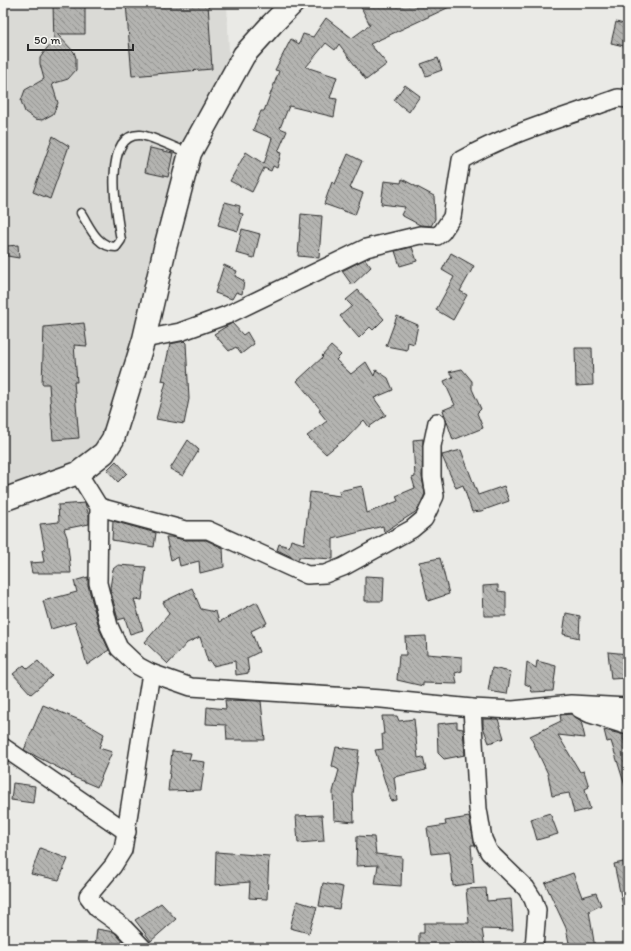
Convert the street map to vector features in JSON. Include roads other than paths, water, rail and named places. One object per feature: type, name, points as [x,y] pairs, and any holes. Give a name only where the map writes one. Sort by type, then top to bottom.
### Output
[{"type":"street","points":[[3,500],[78,473],[104,453],[113,439],[126,403],[144,340],[165,248],[190,153],[244,55],[293,3]]},
{"type":"street","points":[[144,340],[180,332],[227,315],[366,248],[420,235],[437,236],[442,232],[452,217],[461,160],[486,146],[618,98],[628,99]]},
{"type":"street","points":[[99,507],[185,530],[208,530],[307,574],[325,574],[343,567],[412,529],[424,519],[435,496],[432,477],[432,446],[437,422]]},
{"type":"street","points":[[78,473],[99,507],[98,583],[109,626],[119,648],[138,666],[151,674],[191,687],[382,699],[472,708],[513,710],[571,704],[628,707]]},
{"type":"street","points":[[143,948],[122,926],[97,908],[88,896],[113,866],[123,850],[151,674]]},
{"type":"street","points":[[571,704],[590,714],[628,726]]},
{"type":"street","points":[[472,708],[478,809],[483,839],[490,852],[526,888],[533,899],[537,910],[534,948]]},
{"type":"street","points":[[3,747],[127,832]]},
{"type":"lane","points":[[81,213],[96,238],[108,247],[116,247],[121,240],[117,218],[114,164],[118,148],[126,140],[134,136],[142,135],[190,153]]}]
